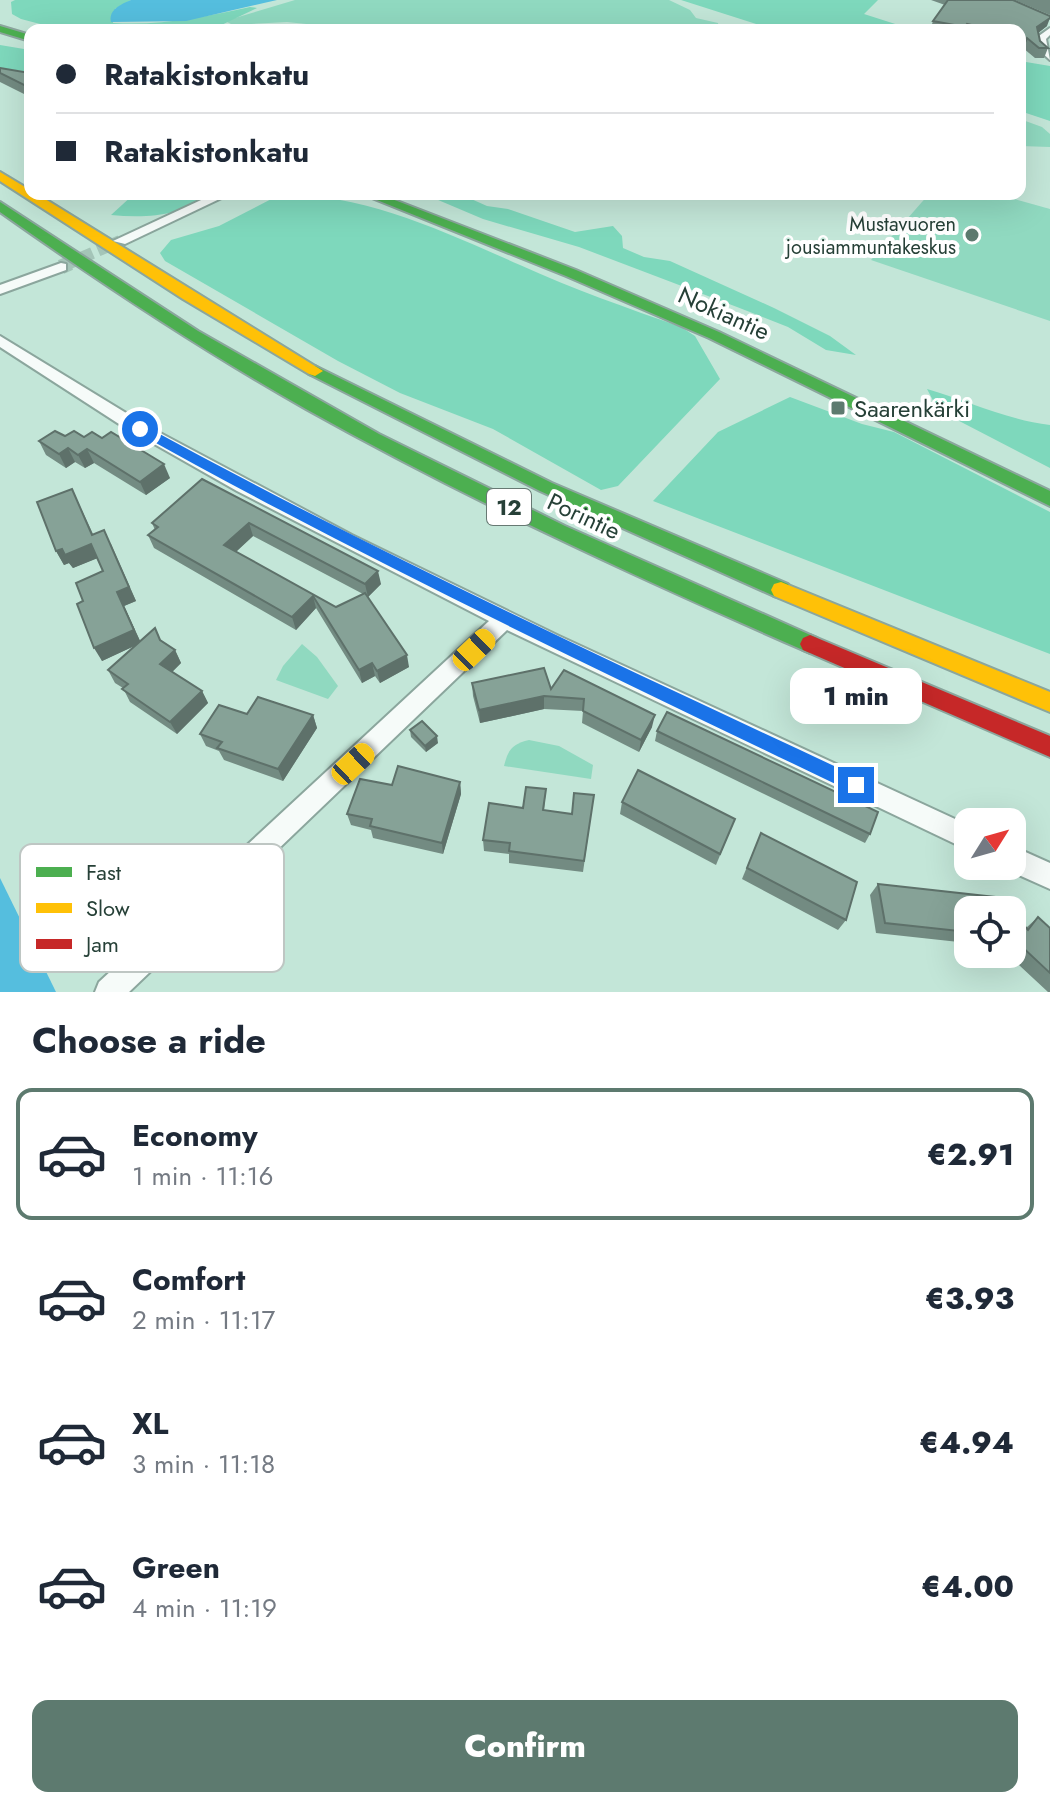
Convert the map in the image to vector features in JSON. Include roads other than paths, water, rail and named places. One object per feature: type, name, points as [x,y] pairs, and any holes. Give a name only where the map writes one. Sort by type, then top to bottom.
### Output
[{"type":"main road","points":[[0,31],[24,38]]},
{"type":"main road","name":"Porintie","points":[[0,176],[24,192]]},
{"type":"main road","name":"Porintie","points":[[37,200],[224,321],[408,420],[630,525],[1050,702]]},
{"type":"main road","name":"Nokiantie","points":[[383,200],[692,324],[850,397],[1050,499]]},
{"type":"main road","name":"Porintie","points":[[0,206],[193,335],[407,456],[607,554],[1050,747]]},
{"type":"street","points":[[1050,31],[1041,38],[1044,50],[1050,57]]},
{"type":"street","points":[[120,241],[211,200]]},
{"type":"street","points":[[0,290],[61,267]]},
{"type":"street","points":[[0,340],[153,436],[299,516],[505,619],[954,831]]},
{"type":"street","points":[[266,844],[505,619]]},
{"type":"street","points":[[1026,865],[1050,876]]},
{"type":"street","points":[[109,992],[130,972]]},
{"type":"water","points":[[131,0],[277,0],[186,21],[111,22],[113,11]]},
{"type":"water","points":[[0,878],[20,919],[20,972],[46,972],[56,992],[0,992]]},
{"type":"tunnel","points":[[65,265],[120,241]]},
{"type":"tunnel","points":[[61,267],[70,263]]},
{"type":"place","name":"Mustavuoren jousiammuntakeskus","points":[[972,235]]},
{"type":"place","name":"Saarenkärki","points":[[838,408]]}]
